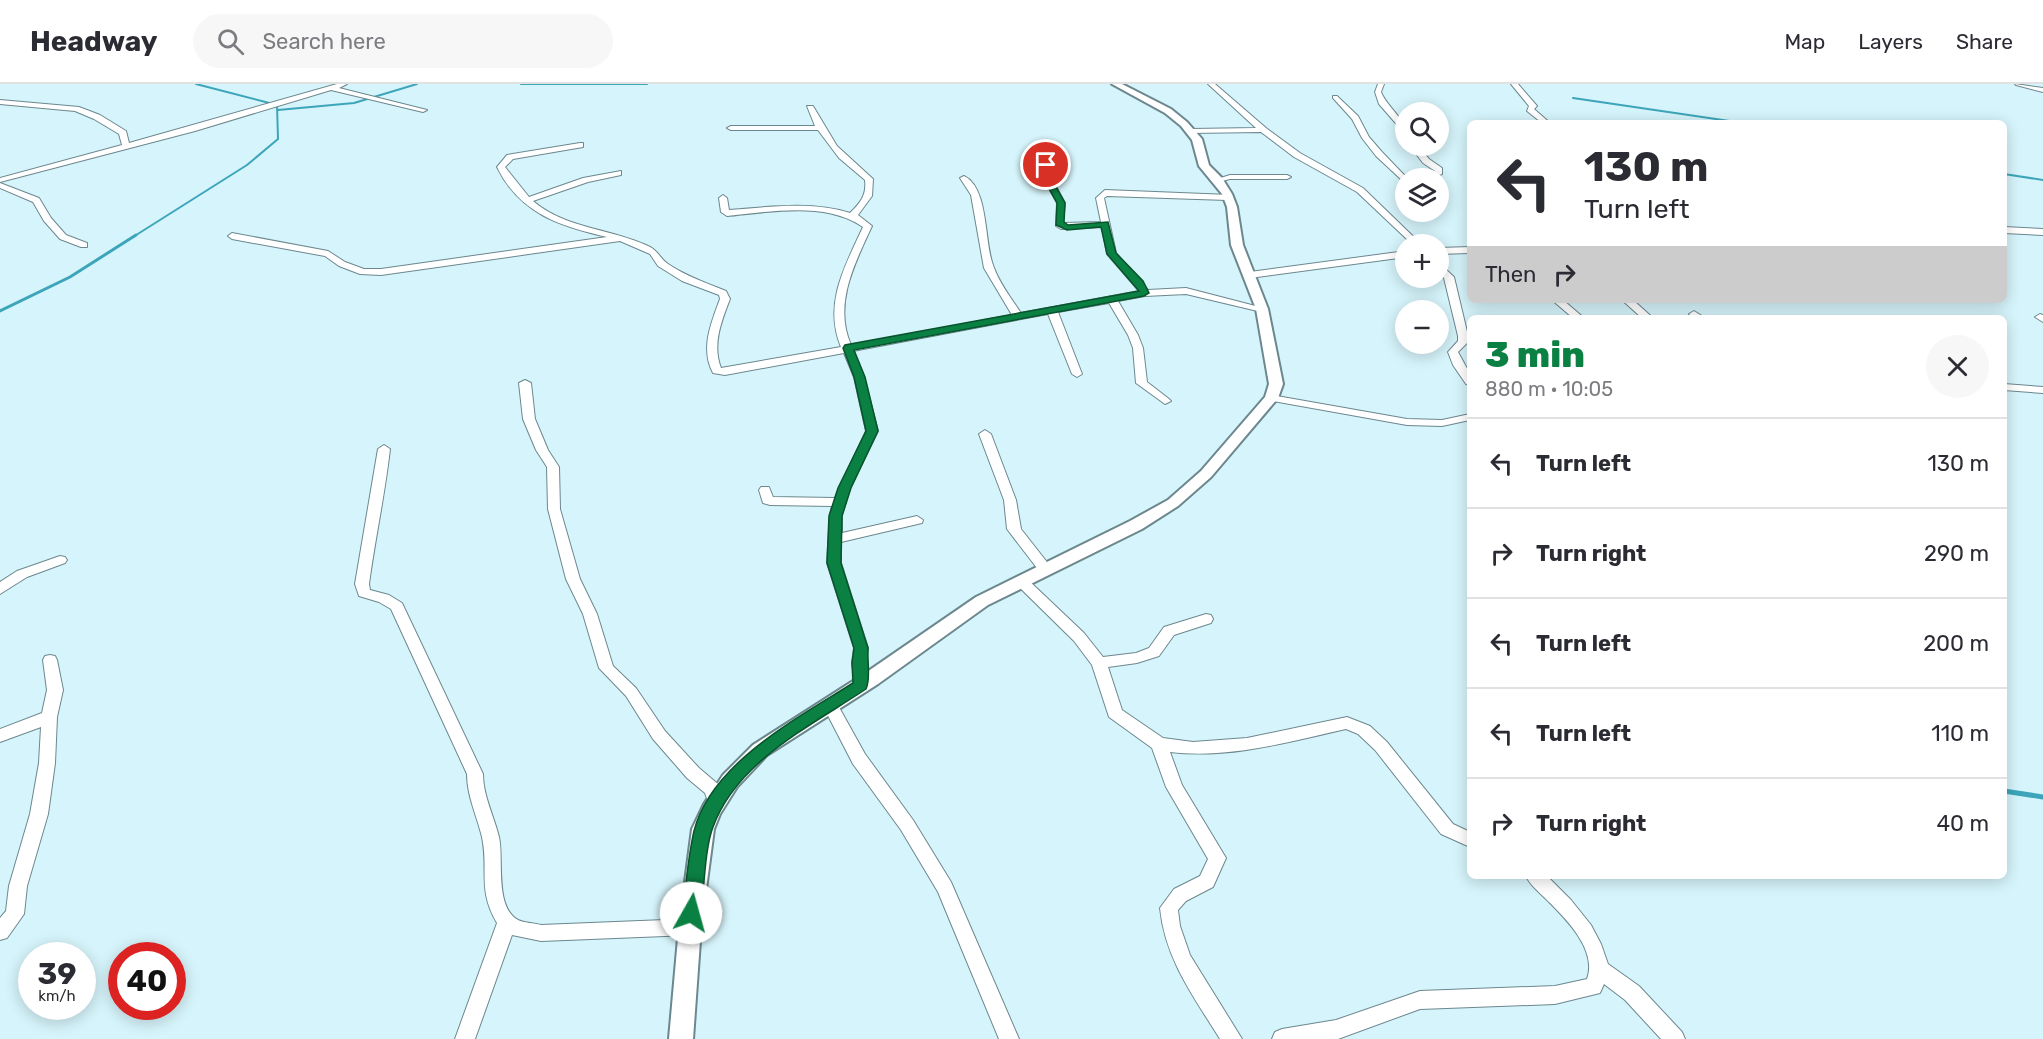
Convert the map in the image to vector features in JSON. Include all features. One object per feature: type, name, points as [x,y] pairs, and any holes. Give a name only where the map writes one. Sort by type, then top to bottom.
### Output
[{"type":"street","points":[[0,180],[126,147],[344,84]]},
{"type":"street","points":[[681,1039],[690,927],[703,829],[716,802],[730,781],[760,750],[861,685],[974,606],[1136,525],[1188,493],[1271,398],[1276,384],[1262,309],[1237,245],[1232,207],[1218,180],[1203,166],[1200,149],[1191,130],[1168,111],[1116,84]]},
{"type":"street","points":[[1211,84],[1263,130],[1297,155],[1360,190],[1406,234]]},
{"type":"street","points":[[1381,84],[1378,92],[1382,102],[1395,119]]},
{"type":"street","points":[[1514,84],[1533,106],[1530,109],[1533,113],[1542,120]]},
{"type":"street","points":[[2018,84],[2043,90]]},
{"type":"street","points":[[331,88],[423,110]]},
{"type":"street","points":[[1335,97],[1355,118],[1366,138],[1395,171]]},
{"type":"street","points":[[0,102],[76,109],[97,117],[123,133],[126,147]]},
{"type":"street","points":[[810,108],[818,128],[846,161],[869,179],[870,191],[864,205],[852,216]]},
{"type":"street","points":[[731,128],[818,128]]},
{"type":"street","points":[[1191,130],[1263,130]]},
{"type":"street","points":[[580,145],[515,156],[501,167],[527,200],[545,217],[576,228],[621,238],[653,252],[661,264],[685,279],[723,293],[725,299],[712,333],[713,362],[717,371],[725,372],[1144,293],[1186,291],[1262,309]]},
{"type":"street","points":[[1422,156],[1435,168]]},
{"type":"street","points":[[1032,161],[1046,165],[1050,183],[1061,203],[1059,224],[1061,226],[1105,224]]},
{"type":"street","points":[[527,200],[586,180],[618,173]]},
{"type":"street","points":[[1218,180],[1230,177],[1287,177]]},
{"type":"street","points":[[964,178],[975,195],[988,267],[1018,317]]},
{"type":"street","points":[[0,185],[36,200],[47,219],[63,237],[84,244]]},
{"type":"street","points":[[1144,293],[1139,283],[1112,254],[1100,198],[1105,193],[1227,197]]},
{"type":"street","points":[[723,198],[727,213],[770,209],[818,210],[852,216],[863,220],[868,225],[848,269],[838,310],[840,332],[859,377],[872,431],[844,488],[836,516],[835,539],[837,575],[848,602],[861,648],[859,663],[861,685]]},
{"type":"street","points":[[2007,230],[2043,232]]},
{"type":"street","points":[[232,236],[328,254],[342,264],[363,272],[381,272],[621,238]]},
{"type":"street","points":[[1449,251],[1467,250]]},
{"type":"street","points":[[1250,275],[1395,255]]},
{"type":"street","points":[[1449,277],[1463,336],[1463,342],[1453,352],[1454,358],[1467,378]]},
{"type":"street","points":[[1112,300],[1138,348],[1142,383],[1165,401]]},
{"type":"street","points":[[1561,303],[1575,315]]},
{"type":"street","points":[[1630,303],[1644,315]]},
{"type":"street","points":[[1052,311],[1077,374]]},
{"type":"street","points":[[525,383],[529,419],[542,450],[553,467],[554,508],[573,579],[590,614],[606,668],[631,693],[659,735],[693,773],[713,790],[716,802]]},
{"type":"street","points":[[2007,387],[2043,390]]},
{"type":"street","points":[[1271,398],[1407,422],[1442,423],[1467,418]]},
{"type":"street","points":[[985,434],[1010,500],[1014,528],[1023,543],[1045,569]]},
{"type":"street","points":[[384,449],[362,584],[364,593],[384,598],[397,606],[475,774],[475,785],[491,839],[492,881],[496,904],[507,922],[514,928],[541,933],[690,927]]},
{"type":"street","points":[[765,490],[766,500],[770,501],[840,502]]},
{"type":"street","points":[[835,539],[917,520]]},
{"type":"street","points":[[0,589],[21,574],[60,560]]},
{"type":"street","points":[[1021,581],[1078,637],[1099,663],[1115,713],[1159,744],[1193,748],[1247,744],[1347,723],[1364,730],[1381,746],[1447,829],[1467,839]]},
{"type":"street","points":[[1099,663],[1137,658],[1154,652],[1169,631],[1206,619]]},
{"type":"street","points":[[0,932],[15,914],[18,886],[39,814],[47,763],[49,717],[55,690],[50,660]]},
{"type":"street","points":[[830,704],[859,759],[907,825],[945,888],[1009,1039]]},
{"type":"street","points":[[0,736],[49,717]]},
{"type":"street","points":[[1159,744],[1174,787],[1217,858],[1208,881],[1180,895],[1169,908],[1170,925],[1181,957],[1232,1039]]},
{"type":"street","points":[[1282,1039],[1336,1030],[1420,1000],[1555,995],[1593,987],[1599,969],[1592,944],[1568,908],[1538,879]]},
{"type":"street","points":[[465,1039],[507,922]]},
{"type":"street","points":[[1599,969],[1632,993],[1675,1039]]},
{"type":"waterway","points":[[133,237],[247,165],[278,139],[277,105],[196,84]]},
{"type":"waterway","points":[[278,110],[354,103],[417,84]]},
{"type":"waterway","points":[[521,84],[647,84]]},
{"type":"waterway","points":[[1573,98],[1723,120]]},
{"type":"waterway","points":[[2007,174],[2043,180]]},
{"type":"waterway","points":[[0,311],[70,277],[136,235]]},
{"type":"waterway","points":[[2007,791],[2043,797]]},
{"type":"route","points":[[691,913],[703,829],[718,797],[760,750],[861,685],[859,663],[861,648],[834,563],[836,516],[844,488],[872,431],[859,377],[848,348],[1144,293],[1139,283],[1112,254],[1105,224],[1067,227],[1059,224],[1061,203],[1050,183],[1046,165]]}]
